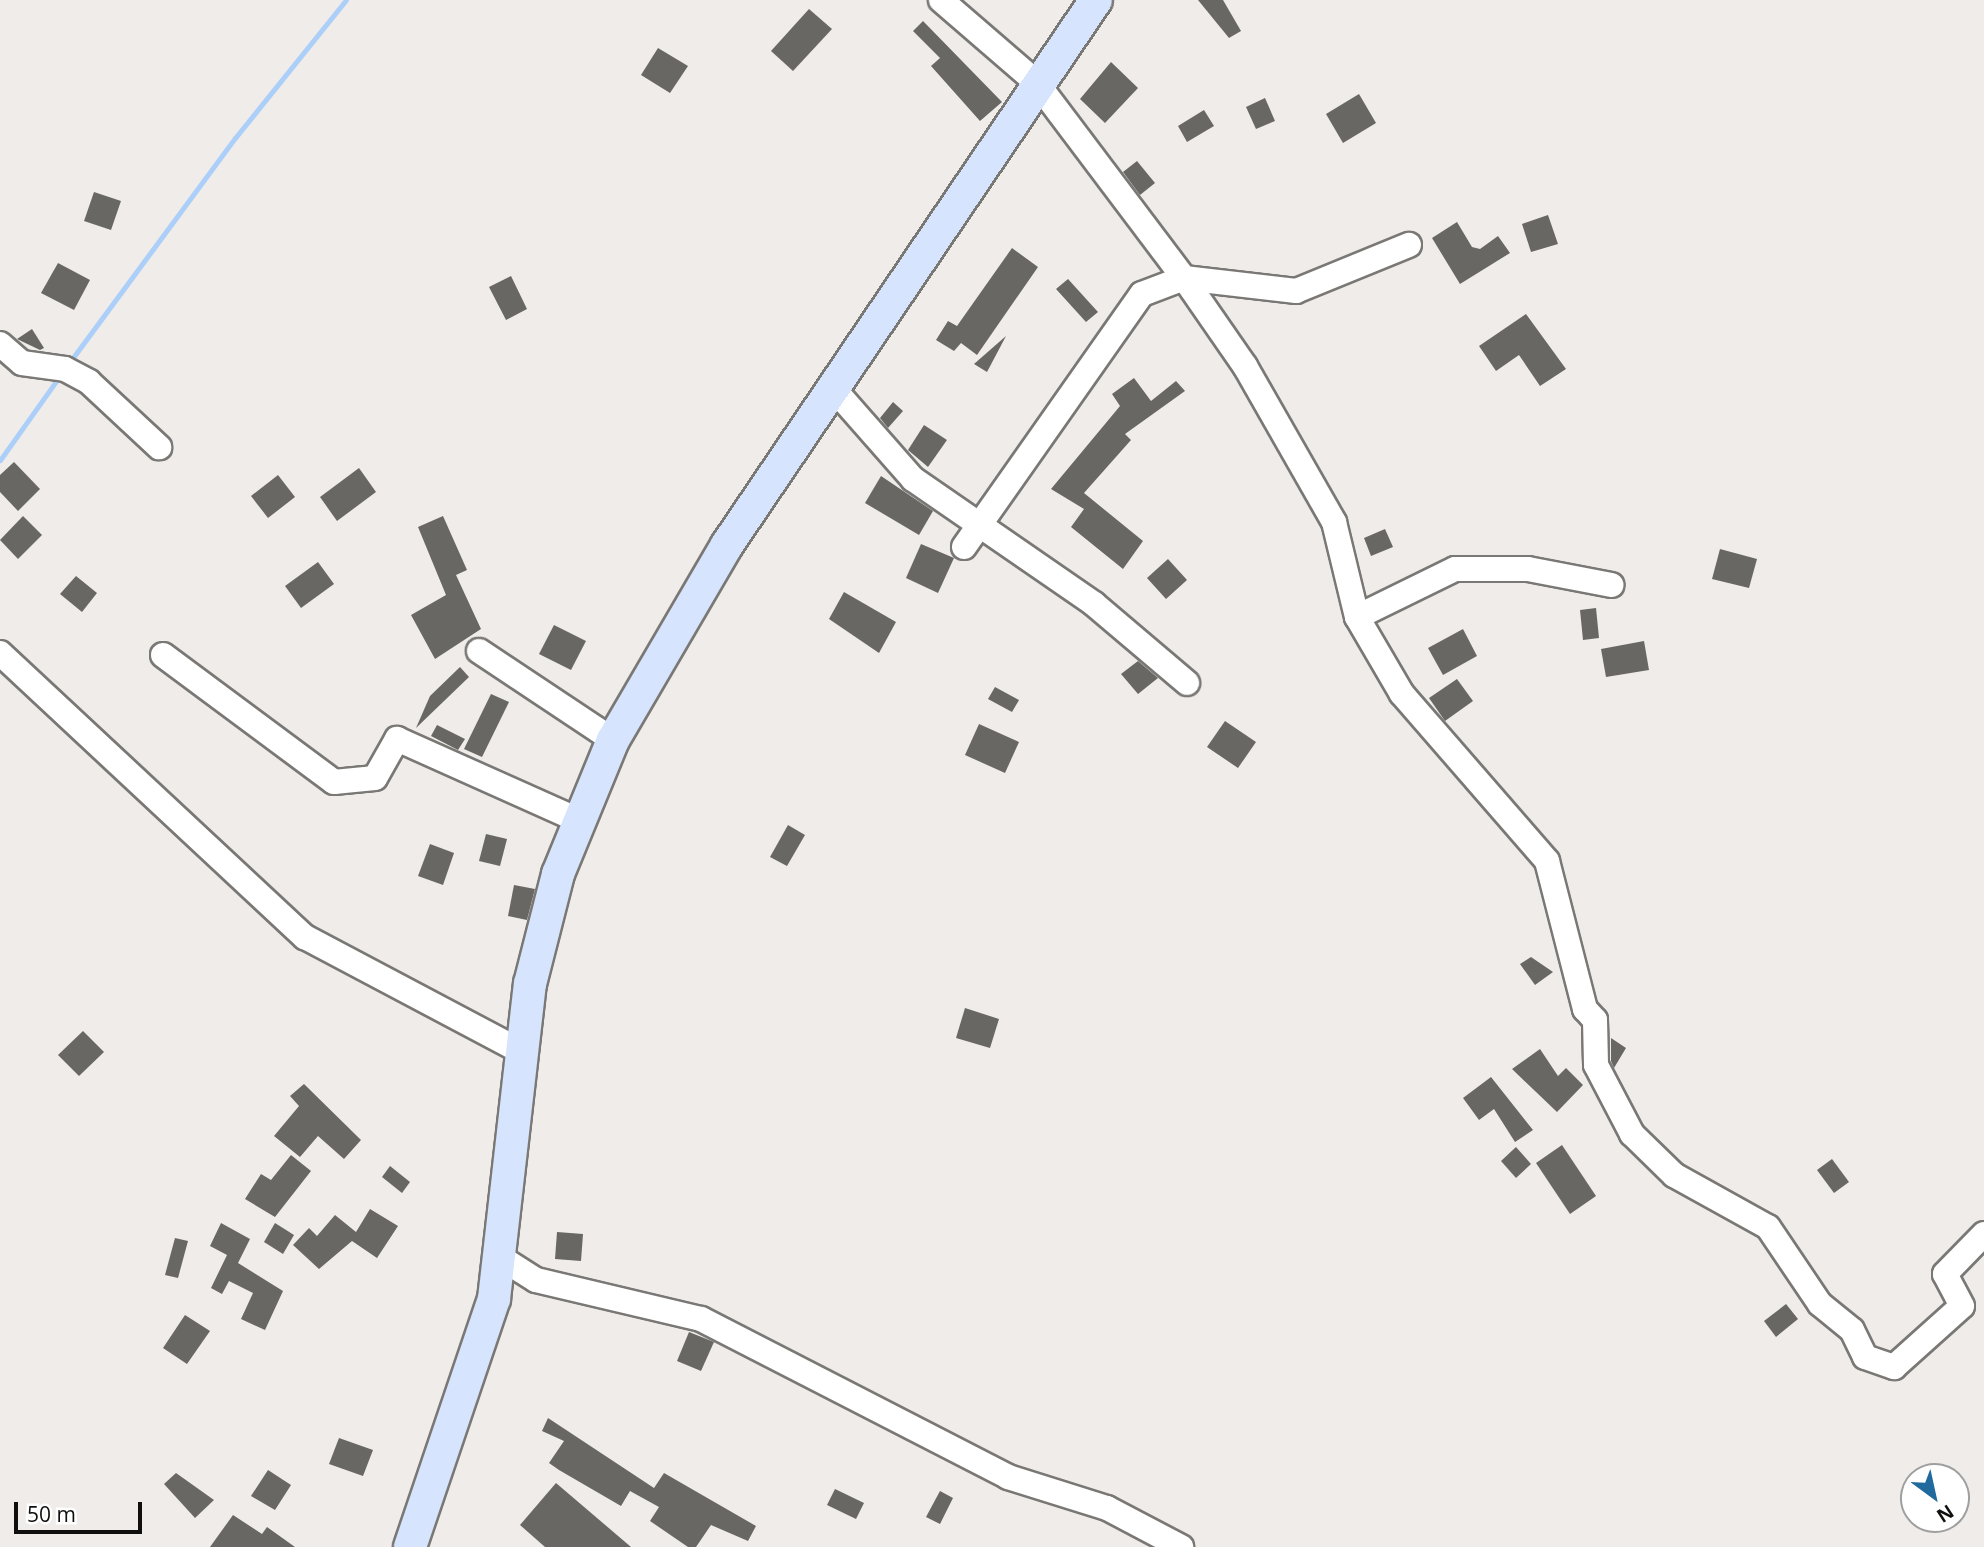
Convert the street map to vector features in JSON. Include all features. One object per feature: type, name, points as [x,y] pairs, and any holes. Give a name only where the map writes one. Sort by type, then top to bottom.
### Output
[{"type":"main road","points":[[410,1547],[494,1298],[518,1050],[558,874],[613,740],[727,545],[1037,83],[1096,0]]},
{"type":"street","points":[[942,0],[1037,83],[1184,278],[1245,366],[1334,522],[1357,617],[1402,694],[1547,861],[1585,1010],[1595,1020],[1601,1081],[1632,1134],[1674,1175],[1768,1227],[1820,1304],[1852,1330],[1866,1357],[1894,1367],[1962,1306],[1945,1274],[1984,1234]]},
{"type":"street","points":[[971,537],[1142,293],[1184,278],[1296,291],[1409,245]]},
{"type":"street","points":[[0,344],[22,363],[65,369],[89,382],[159,447]]},
{"type":"street","points":[[833,388],[913,479],[971,537],[1094,604],[1186,682]]},
{"type":"street","points":[[1357,617],[1455,569],[1528,569],[1611,585]]},
{"type":"street","points":[[479,650],[613,740]]},
{"type":"street","points":[[0,653],[305,937],[518,1050]]},
{"type":"street","points":[[163,654],[334,782],[375,778],[397,738],[580,821]]},
{"type":"street","points":[[498,1256],[536,1280],[701,1319],[1008,1477],[1107,1508],[1181,1547]]},
{"type":"building","points":[[1198,0],[1223,0],[1241,31],[1229,38]]},
{"type":"building","points":[[809,9],[832,29],[793,71],[771,51]]},
{"type":"building","points":[[923,21],[1002,102],[980,121],[931,66],[940,58],[913,31]]},
{"type":"building","points":[[658,48],[688,66],[670,93],[641,75]]},
{"type":"building","points":[[1111,62],[1138,88],[1105,123],[1080,99]]},
{"type":"building","points":[[1359,94],[1376,123],[1343,143],[1326,114]]},
{"type":"building","points":[[1265,98],[1275,121],[1256,129],[1246,107]]},
{"type":"building","points":[[1204,110],[1214,126],[1187,142],[1178,126]]},
{"type":"building","points":[[1137,161],[1155,183],[1140,195],[1123,172]]},
{"type":"building","points":[[94,192],[121,201],[111,230],[84,221]]},
{"type":"building","points":[[1548,215],[1558,244],[1531,252],[1522,224]]},
{"type":"building","points":[[1457,222],[1472,247],[1480,249],[1498,236],[1510,253],[1460,284],[1432,238]]},
{"type":"building","points":[[1012,248],[1038,267],[977,355],[961,343],[954,351],[936,340],[948,321],[957,326]]},
{"type":"building","points":[[58,263],[90,280],[74,310],[41,293]]},
{"type":"building","points":[[511,276],[527,309],[506,320],[489,287]]},
{"type":"building","points":[[1068,279],[1098,312],[1086,322],[1056,289]]},
{"type":"building","points":[[1526,314],[1566,369],[1540,386],[1519,355],[1496,371],[1479,346]]},
{"type":"building","points":[[32,329],[44,348],[40,350],[17,339]]},
{"type":"building","points":[[1006,336],[987,372],[974,364]]},
{"type":"building","points":[[1134,378],[1151,401],[1176,381],[1185,391],[1125,434],[1131,440],[1084,493],[1143,541],[1123,569],[1071,527],[1084,509],[1051,489],[1120,406],[1112,394]]},
{"type":"building","points":[[893,402],[903,411],[888,428],[880,418]]},
{"type":"building","points":[[924,425],[947,440],[928,467],[908,450]]},
{"type":"building","points":[[14,462],[40,489],[18,511],[0,492],[0,475]]},
{"type":"building","points":[[359,468],[376,492],[337,521],[320,497]]},
{"type":"building","points":[[278,475],[295,497],[268,518],[251,496]]},
{"type":"building","points":[[881,476],[933,511],[919,535],[865,503]]},
{"type":"building","points":[[23,516],[42,535],[18,559],[0,540]]},
{"type":"building","points":[[443,516],[467,570],[456,575],[481,629],[435,659],[411,615],[446,595],[418,527]]},
{"type":"building","points":[[1385,529],[1393,547],[1371,556],[1364,538]]},
{"type":"building","points":[[921,544],[954,558],[938,593],[906,578]]},
{"type":"building","points":[[1720,549],[1757,559],[1749,588],[1712,579]]},
{"type":"building","points":[[1168,559],[1187,580],[1166,599],[1147,578]]},
{"type":"building","points":[[318,562],[334,584],[301,608],[285,586]]},
{"type":"building","points":[[76,576],[97,593],[82,612],[60,594]]},
{"type":"building","points":[[844,592],[896,622],[879,653],[829,619]]},
{"type":"building","points":[[1596,608],[1599,638],[1583,640],[1580,610]]},
{"type":"building","points":[[554,625],[586,641],[571,670],[539,654]]},
{"type":"building","points":[[1463,629],[1477,656],[1443,675],[1428,648]]},
{"type":"building","points":[[1644,641],[1649,670],[1606,677],[1601,649]]},
{"type":"building","points":[[1138,661],[1158,678],[1138,694],[1121,674]]},
{"type":"building","points":[[460,667],[469,677],[416,728],[430,696]]},
{"type":"building","points":[[1457,679],[1473,701],[1445,721],[1429,698]]},
{"type":"building","points":[[995,687],[1019,700],[1012,712],[988,699]]},
{"type":"building","points":[[491,694],[509,702],[482,757],[464,749]]},
{"type":"building","points":[[1225,721],[1256,742],[1238,768],[1207,747]]},
{"type":"building","points":[[979,724],[1019,742],[1005,773],[965,755]]},
{"type":"building","points":[[437,725],[465,739],[458,750],[431,736]]},
{"type":"building","points":[[788,825],[805,835],[787,866],[770,857]]},
{"type":"building","points":[[486,834],[507,839],[500,866],[479,861]]},
{"type":"building","points":[[430,844],[454,853],[443,885],[418,876]]},
{"type":"building","points":[[514,885],[535,889],[527,920],[508,916]]},
{"type":"building","points":[[1531,957],[1553,972],[1535,985],[1520,964]]},
{"type":"building","points":[[965,1008],[999,1019],[990,1048],[956,1038]]},
{"type":"building","points":[[83,1031],[104,1052],[79,1076],[58,1055]]},
{"type":"building","points":[[1611,1038],[1626,1048],[1614,1068],[1611,1061]]},
{"type":"building","points":[[1540,1049],[1558,1076],[1566,1068],[1583,1085],[1557,1112],[1512,1069]]},
{"type":"building","points":[[1491,1077],[1533,1130],[1515,1142],[1494,1109],[1479,1120],[1463,1098]]},
{"type":"building","points":[[304,1084],[361,1140],[344,1159],[318,1136],[300,1157],[274,1136],[299,1106],[290,1096]]},
{"type":"building","points":[[1562,1145],[1596,1196],[1570,1214],[1536,1163]]},
{"type":"building","points":[[1516,1147],[1531,1164],[1516,1178],[1501,1161]]},
{"type":"building","points":[[291,1155],[311,1171],[275,1217],[245,1199],[261,1174],[271,1180]]},
{"type":"building","points":[[1832,1159],[1849,1182],[1834,1193],[1817,1170]]},
{"type":"building","points":[[390,1166],[410,1182],[402,1193],[382,1177]]},
{"type":"building","points":[[370,1209],[398,1226],[377,1258],[352,1241],[319,1269],[293,1245],[309,1228],[317,1236],[335,1215],[356,1232]]},
{"type":"building","points":[[221,1223],[250,1239],[238,1263],[283,1291],[265,1330],[241,1319],[253,1293],[229,1281],[222,1294],[211,1288],[227,1255],[210,1246]]},
{"type":"building","points":[[275,1223],[294,1235],[283,1254],[264,1242]]},
{"type":"building","points":[[557,1232],[583,1234],[581,1261],[555,1259]]},
{"type":"building","points":[[175,1238],[188,1241],[178,1278],[165,1275]]},
{"type":"building","points":[[1786,1304],[1798,1319],[1776,1337],[1764,1321]]},
{"type":"building","points":[[185,1315],[210,1331],[187,1364],[163,1348]]},
{"type":"building","points":[[689,1332],[714,1342],[701,1371],[677,1361]]},
{"type":"building","points":[[548,1418],[654,1488],[664,1473],[756,1526],[748,1541],[711,1525],[696,1547],[688,1547],[650,1521],[659,1507],[630,1491],[621,1506],[559,1470],[549,1463],[564,1441],[542,1431]]},
{"type":"building","points":[[339,1438],[373,1450],[363,1476],[329,1464]]},
{"type":"building","points":[[268,1470],[291,1485],[275,1510],[251,1496]]},
{"type":"building","points":[[176,1473],[214,1500],[195,1518],[164,1484]]},
{"type":"building","points":[[556,1483],[631,1547],[545,1547],[520,1525]]},
{"type":"building","points":[[835,1489],[864,1503],[856,1519],[827,1505]]},
{"type":"building","points":[[940,1491],[953,1498],[940,1524],[926,1517]]},
{"type":"building","points":[[233,1515],[262,1534],[267,1527],[295,1547],[210,1547]]},
{"type":"waterway","points":[[69,363],[235,138],[346,0]]},
{"type":"waterway","points":[[0,460],[59,377]]}]
